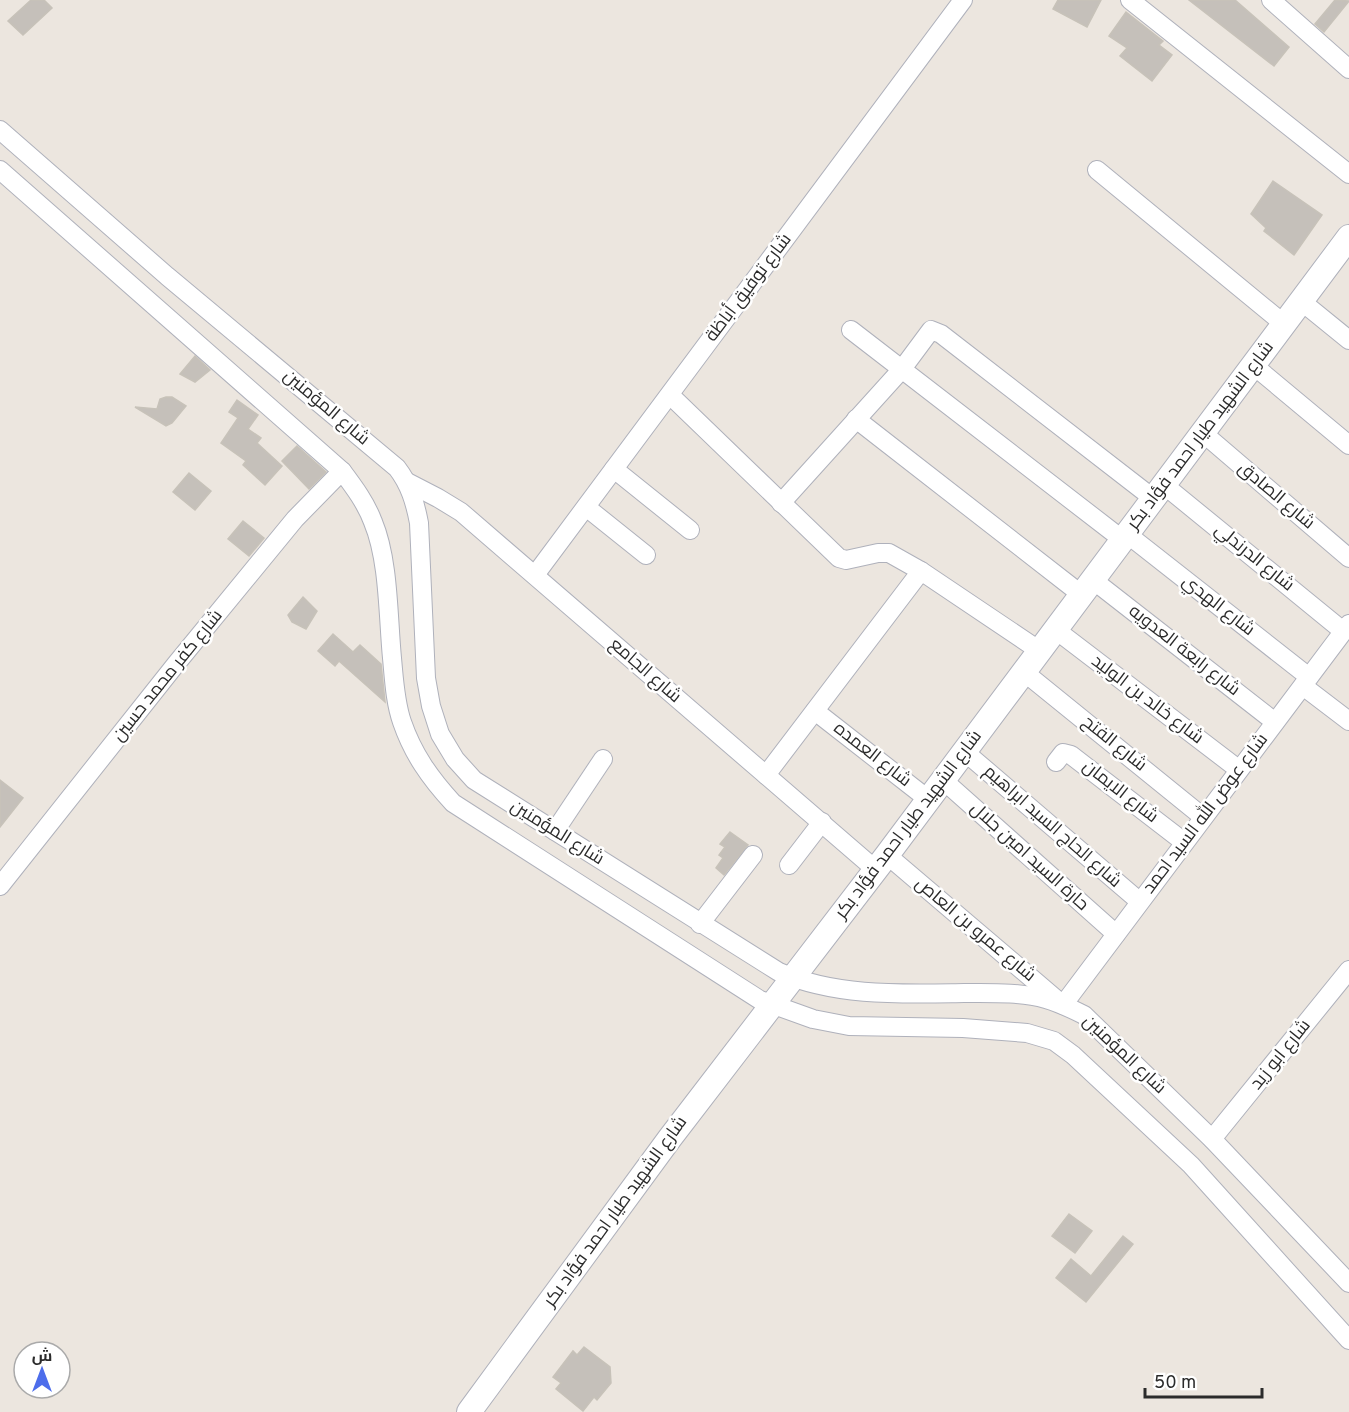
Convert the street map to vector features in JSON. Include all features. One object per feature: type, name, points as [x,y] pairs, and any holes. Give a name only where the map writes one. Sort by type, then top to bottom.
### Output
[{"type":"street","name":"شارع توفيق أباظة","points":[[535,575],[963,0]]},
{"type":"street","points":[[1130,0],[1349,174]]},
{"type":"street","points":[[1270,0],[1349,69]]},
{"type":"street","name":"شارع المؤمنين","points":[[0,130],[167,276],[397,468],[407,482],[415,502],[419,524],[426,678],[431,706],[440,734],[455,759],[474,780],[700,924],[792,978],[854,991],[891,994],[1024,995],[1063,1005],[1084,1016],[1212,1139],[1349,1283]]},
{"type":"street","name":"شارع المؤمنين","points":[[0,170],[342,471],[360,495],[374,522],[382,551],[395,687],[401,720],[413,751],[430,778],[453,803],[759,1000],[771,1005],[849,1026],[997,1030],[1027,1033],[1054,1041],[1073,1055],[1191,1165],[1349,1340]]},
{"type":"street","points":[[1097,170],[1284,324]]},
{"type":"street","name":"شارع الشهيد طيار احمد فؤاد بكر","points":[[469,1412],[670,1138],[929,800],[1301,301],[1346,249]]},
{"type":"street","points":[[1301,301],[1349,340]]},
{"type":"street","name":"شارع الهدي","points":[[851,330],[1125,537],[1306,682],[1349,721]]},
{"type":"street","name":"شارع الدرندلي","points":[[781,503],[902,369],[928,332],[936,331],[1346,627]]},
{"type":"street","points":[[1253,365],[1349,445]]},
{"type":"street","points":[[670,395],[839,558],[846,560],[889,553],[921,571],[1040,651]]},
{"type":"street","name":"شارع رابعة العدويه","points":[[856,419],[1275,722]]},
{"type":"street","name":"شارع الصادق","points":[[1203,433],[1349,558]]},
{"type":"street","points":[[614,469],[690,530]]},
{"type":"street","name":"شارع كفر محمد حسين","points":[[0,886],[176,664],[288,528],[342,471]]},
{"type":"street","name":"شارع الجامع","points":[[407,482],[461,512],[822,822],[882,862]]},
{"type":"street","points":[[586,507],[646,555]]},
{"type":"street","points":[[766,775],[921,571]]},
{"type":"street","name":"شارع عوض الله السيد احمد","points":[[1063,1005],[1346,627]]},
{"type":"street","name":"شارع خالد بن الوليد","points":[[1056,630],[1238,770]]},
{"type":"street","name":"شارع الفتح","points":[[1024,672],[1203,817]]},
{"type":"street","name":"شارع العمده","points":[[815,711],[929,800]]},
{"type":"street","name":"شارع الحاج السيد ابراهيم","points":[[964,752],[1139,901]]},
{"type":"street","name":"شارع الايمان","points":[[1056,762],[1063,753],[1071,755],[1184,842]]},
{"type":"street","points":[[555,831],[603,759]]},
{"type":"street","name":"حارة السيد امين جلال","points":[[943,780],[1116,934]]},
{"type":"street","points":[[789,865],[822,822]]},
{"type":"street","points":[[700,924],[753,855]]},
{"type":"street","name":"شارع عمرو بن العاص","points":[[882,862],[1063,1005]]},
{"type":"street","name":"شارع ابو زيد","points":[[1212,1139],[1349,970]]},
{"type":"building","points":[[31,0],[44,0],[52,8],[23,35],[8,21]]},
{"type":"building","points":[[1058,0],[1101,0],[1087,27],[1053,9]]},
{"type":"building","points":[[1189,0],[1235,0],[1289,47],[1274,66]]},
{"type":"building","points":[[1335,0],[1349,1],[1324,32],[1315,24]]},
{"type":"building","points":[[1126,12],[1163,41],[1159,45],[1172,55],[1152,81],[1120,56],[1127,48],[1109,36]]},
{"type":"building","points":[[1273,181],[1322,215],[1294,255],[1264,231],[1266,228],[1251,214]]},
{"type":"building","points":[[195,356],[210,370],[195,382],[180,374]]},
{"type":"building","points":[[172,397],[186,406],[172,423],[166,426],[135,407],[157,409],[160,399]]},
{"type":"building","points":[[237,400],[258,415],[248,429],[261,438],[257,443],[282,466],[265,485],[243,465],[246,461],[221,443],[238,418],[229,412]]},
{"type":"building","points":[[297,446],[326,472],[309,489],[282,461]]},
{"type":"building","points":[[189,473],[211,491],[195,510],[173,492]]},
{"type":"building","points":[[243,521],[264,538],[249,556],[228,539]]},
{"type":"building","points":[[303,597],[317,611],[306,629],[292,622],[288,615]]},
{"type":"building","points":[[333,634],[353,652],[360,645],[381,664],[385,702],[339,661],[335,666],[318,651]]},
{"type":"building","points":[[0,780],[23,798],[0,827]]},
{"type":"building","points":[[730,832],[748,845],[724,875],[716,868],[723,858],[719,855],[725,847],[720,844]]},
{"type":"building","points":[[1069,1214],[1092,1231],[1075,1253],[1052,1236]]},
{"type":"building","points":[[1123,1236],[1133,1244],[1086,1302],[1056,1278],[1071,1259],[1091,1276]]},
{"type":"building","points":[[584,1347],[610,1367],[611,1383],[597,1400],[594,1397],[583,1411],[556,1389],[561,1383],[553,1377],[573,1351],[577,1355]]}]
